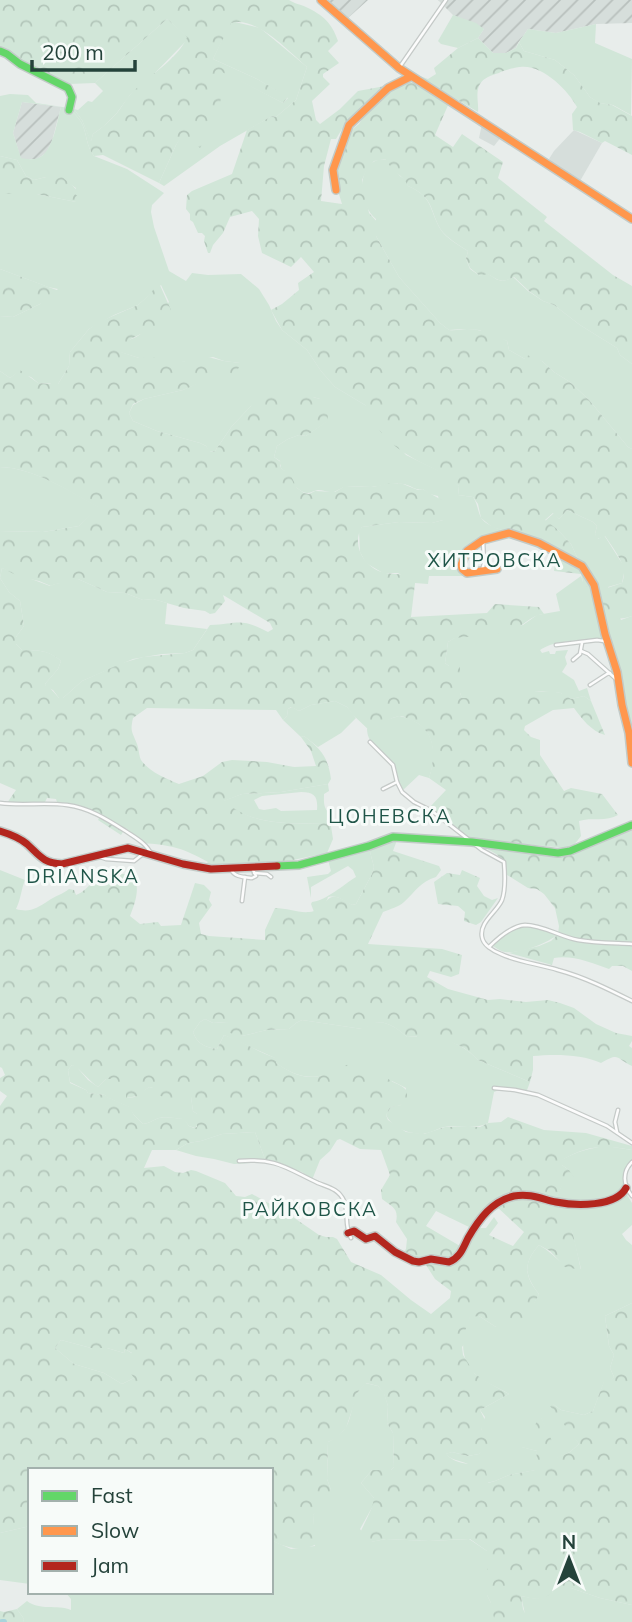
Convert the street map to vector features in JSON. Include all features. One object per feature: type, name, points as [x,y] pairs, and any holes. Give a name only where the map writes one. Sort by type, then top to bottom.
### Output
[{"type":"street","points":[[321,0],[398,68],[632,219]]},
{"type":"street","points":[[398,68],[446,0]]},
{"type":"street","points":[[0,51],[68,88],[72,97],[69,110]]},
{"type":"street","points":[[336,190],[333,170],[349,125],[388,88],[411,76]]},
{"type":"street","points":[[497,569],[467,573],[461,565],[467,551],[484,540],[509,533],[540,544],[582,566],[594,585],[617,672],[615,678],[629,733],[632,763]]},
{"type":"street","points":[[482,571],[484,540]]},
{"type":"street","points":[[556,645],[597,640],[608,645]]},
{"type":"street","points":[[573,660],[580,654],[582,643]]},
{"type":"street","points":[[581,650],[615,678]]},
{"type":"street","points":[[590,685],[607,674],[615,678]]},
{"type":"street","points":[[370,742],[393,765],[397,782],[407,797],[432,811],[472,842],[502,860],[502,898],[482,932],[483,940],[489,947],[502,955],[583,978],[632,1002]]},
{"type":"street","points":[[383,789],[397,782]]},
{"type":"street","points":[[0,803],[69,805],[90,811],[138,839],[148,848],[148,853]]},
{"type":"street","points":[[0,831],[21,839],[38,856],[53,864],[128,848],[197,867],[253,870],[308,863],[393,837],[472,842],[558,853],[570,851],[632,825]]},
{"type":"street","points":[[94,855],[106,859],[134,861],[148,853]]},
{"type":"street","points":[[231,869],[236,876],[254,878],[256,876],[253,870]]},
{"type":"street","points":[[253,870],[271,877]]},
{"type":"street","points":[[242,901],[245,877]]},
{"type":"street","points":[[489,947],[516,927],[525,925],[577,940],[632,944]]},
{"type":"street","points":[[494,1088],[538,1095],[607,1126],[632,1143]]},
{"type":"street","points":[[617,1132],[615,1122],[618,1110]]},
{"type":"street","points":[[239,1161],[279,1164],[334,1189],[345,1204],[349,1236],[356,1232],[366,1240],[375,1236],[412,1262],[428,1259],[449,1263],[458,1257],[479,1222],[492,1207],[514,1196],[533,1195],[562,1203],[616,1199],[626,1188],[626,1170],[632,1162]]},
{"type":"street","points":[[626,1188],[632,1196]]},
{"type":"shaded area","points":[[327,0],[368,0],[348,18]]},
{"type":"shaded area","points":[[438,0],[632,0],[632,23],[596,24],[556,33],[528,29],[516,48],[506,53],[493,53],[478,38],[484,29],[453,15]]},
{"type":"shaded area","points":[[22,102],[61,107],[52,141],[46,153],[37,159],[21,159],[13,133]]},
{"type":"shaded area","points":[[482,124],[502,136],[494,146],[479,138]]},
{"type":"shaded area","points":[[574,130],[602,143],[580,181],[549,159]]},
{"type":"green space","points":[[0,0],[289,0],[317,13],[330,24],[336,35],[338,41],[328,51],[339,63],[323,74],[330,84],[312,101],[316,120],[320,124],[358,91],[396,84],[371,99],[357,120],[345,130],[342,129],[336,139],[331,139],[324,166],[321,201],[342,204],[334,178],[334,164],[345,135],[359,124],[377,99],[396,86],[410,82],[449,103],[435,135],[453,147],[462,134],[503,162],[498,178],[547,217],[544,221],[613,275],[632,286],[632,364],[620,355],[617,348],[554,305],[543,301],[514,277],[500,280],[487,274],[480,276],[470,268],[466,259],[468,251],[441,230],[427,200],[408,186],[386,159],[374,161],[362,180],[369,213],[381,226],[376,236],[399,277],[440,323],[449,330],[472,329],[493,334],[507,341],[509,350],[525,359],[527,355],[542,361],[589,400],[632,449],[632,616],[618,618],[604,612],[598,591],[622,583],[624,570],[620,558],[605,536],[597,539],[597,526],[593,522],[567,510],[559,519],[553,513],[545,520],[571,544],[588,571],[587,587],[581,574],[554,571],[554,553],[515,534],[492,527],[481,518],[478,504],[473,497],[458,495],[459,486],[449,480],[444,481],[436,474],[438,471],[394,446],[378,429],[365,405],[335,387],[307,350],[282,330],[271,310],[299,290],[298,283],[314,272],[301,257],[291,267],[262,253],[258,236],[259,219],[252,211],[230,217],[223,233],[208,253],[205,236],[198,233],[186,209],[187,195],[232,174],[247,130],[272,116],[276,117],[296,100],[307,67],[272,36],[251,25],[231,23],[213,59],[288,97],[283,103],[220,71],[222,84],[219,118],[200,148],[184,133],[159,183],[103,155],[94,156],[81,122],[69,108],[74,104],[91,141],[93,134],[114,116],[130,95],[177,53],[187,37],[167,19],[95,83],[69,84],[0,53]]},
{"type":"green space","points":[[453,15],[476,23],[484,29],[478,38],[458,48],[441,44],[438,41]]},
{"type":"green space","points":[[167,19],[188,37],[186,41],[130,95],[104,126],[93,134],[91,142],[74,109],[78,110],[88,101],[92,102],[103,91],[95,83]]},
{"type":"green space","points":[[230,23],[260,28],[307,67],[296,100],[276,117],[272,116],[220,146],[164,186],[159,183],[176,145],[220,70],[283,103],[288,98],[257,79],[213,59]]},
{"type":"green space","points":[[596,24],[595,43],[632,59],[631,115],[613,105],[599,103],[590,97],[574,75],[555,60],[524,51],[519,42],[528,29],[556,33]]},
{"type":"green space","points":[[478,38],[493,53],[506,53],[516,48],[519,42],[524,51],[555,60],[574,75],[590,97],[632,116],[632,155],[605,141],[602,143],[573,130],[572,114],[577,107],[561,86],[537,70],[518,67],[485,78],[478,91],[478,112],[412,73],[428,79],[436,74],[434,68],[458,48]]},
{"type":"green space","points":[[28,95],[36,103],[69,108],[81,122],[94,156],[127,169],[164,193],[152,205],[151,212],[169,271],[186,281],[192,273],[241,274],[259,289],[282,330],[307,350],[335,387],[365,405],[406,455],[439,471],[459,486],[458,495],[473,497],[485,522],[515,534],[484,541],[470,548],[462,561],[463,573],[476,576],[429,576],[428,584],[415,583],[398,573],[383,573],[366,563],[360,552],[359,531],[362,527],[399,522],[432,523],[443,520],[438,496],[423,489],[399,484],[349,486],[334,492],[318,490],[305,493],[296,487],[281,468],[280,461],[274,457],[277,446],[299,435],[306,436],[327,421],[320,399],[301,397],[251,406],[232,426],[215,451],[209,452],[206,446],[200,443],[133,421],[129,413],[133,405],[144,399],[183,390],[240,363],[213,357],[183,362],[139,358],[120,352],[124,342],[144,331],[169,302],[161,285],[138,305],[89,329],[70,352],[69,366],[58,384],[38,383],[31,377],[17,373],[10,378],[0,371],[0,316],[13,317],[40,304],[58,289],[0,269],[0,194],[37,194],[76,202],[73,193],[76,188],[59,177],[34,180],[26,176],[17,160],[0,156],[0,96]],"holes":[[[22,102],[61,107],[54,136],[47,150],[36,159],[21,158],[13,133]]]},
{"type":"green space","points":[[0,156],[17,160],[26,176],[34,180],[61,175],[75,188],[74,193],[81,199],[76,202],[37,194],[0,194]]},
{"type":"green space","points":[[387,159],[406,180],[408,186],[427,200],[443,233],[468,251],[466,259],[470,269],[480,276],[486,273],[499,280],[513,277],[528,291],[554,305],[617,348],[620,355],[632,364],[632,449],[589,400],[542,361],[525,359],[509,350],[507,341],[479,330],[449,330],[399,277],[376,236],[376,219],[367,206],[362,190],[369,166],[376,160]]},
{"type":"green space","points":[[0,269],[62,292],[13,317],[0,316]]},
{"type":"green space","points":[[159,283],[171,310],[156,327],[126,342],[121,352],[139,358],[175,357],[183,362],[200,355],[241,363],[230,378],[202,382],[133,404],[129,413],[133,421],[200,443],[210,452],[215,451],[232,426],[262,398],[284,395],[320,399],[330,393],[330,398],[324,400],[328,421],[306,436],[299,435],[277,446],[274,457],[282,463],[281,468],[304,493],[335,492],[345,486],[403,484],[418,490],[423,489],[454,506],[443,520],[432,523],[399,522],[362,527],[358,540],[361,554],[370,565],[382,572],[416,575],[411,617],[487,613],[495,604],[539,607],[544,614],[513,630],[455,638],[448,642],[445,663],[449,666],[460,666],[462,698],[486,698],[489,695],[529,688],[532,692],[561,693],[571,699],[584,696],[591,701],[605,735],[591,728],[574,708],[553,710],[525,726],[524,730],[531,737],[540,740],[540,755],[564,791],[571,788],[602,794],[618,815],[579,821],[581,836],[574,845],[565,848],[470,839],[429,808],[446,790],[429,778],[433,753],[430,737],[425,730],[419,724],[401,716],[381,724],[371,732],[347,707],[335,701],[311,705],[299,711],[291,707],[283,720],[276,710],[147,708],[133,718],[132,726],[144,764],[158,775],[179,784],[203,776],[222,762],[232,760],[294,767],[316,766],[311,751],[301,737],[304,736],[326,759],[331,779],[328,784],[281,792],[242,794],[224,801],[247,815],[272,822],[326,823],[329,813],[333,839],[327,853],[288,861],[205,865],[208,862],[184,850],[142,843],[126,828],[120,829],[123,832],[121,835],[98,820],[99,813],[57,802],[56,799],[7,803],[16,790],[0,783],[0,578],[0,531],[43,532],[79,526],[98,507],[26,471],[0,467],[0,371],[10,378],[20,370],[38,383],[50,384],[55,380],[58,384],[69,366],[70,352],[89,329],[138,305]],"holes":[[[2,568],[20,577],[51,586],[78,579],[107,592],[125,593],[143,600],[153,599],[210,614],[215,613],[225,601],[223,595],[270,623],[273,629],[268,632],[239,622],[210,625],[193,650],[143,657],[122,663],[82,681],[63,698],[59,698],[45,684],[58,669],[61,661],[43,651],[22,650],[16,644],[16,637],[24,626],[20,601],[9,592],[0,578]]]},
{"type":"green space","points":[[0,467],[39,476],[99,507],[79,526],[43,532],[0,531]]},
{"type":"green space","points":[[567,510],[597,526],[595,534],[598,539],[604,535],[625,568],[622,583],[608,587],[621,620],[632,616],[632,747],[618,677],[597,604],[605,642],[570,641],[540,650],[542,653],[549,651],[550,654],[555,654],[556,651],[568,650],[565,657],[567,664],[562,672],[574,680],[579,691],[587,688],[591,701],[584,696],[571,699],[561,693],[543,691],[462,698],[459,686],[460,666],[449,666],[445,663],[448,642],[456,637],[523,625],[537,615],[560,611],[556,594],[581,576],[583,582],[588,571],[571,544],[545,521],[554,513],[559,519]]},
{"type":"green space","points":[[2,568],[50,586],[78,579],[107,592],[125,593],[143,600],[153,599],[167,603],[165,624],[207,629],[193,650],[133,659],[82,681],[63,698],[59,698],[45,684],[58,669],[61,661],[43,651],[22,650],[16,644],[16,637],[24,626],[20,601],[9,592],[0,578]]},
{"type":"green space","points":[[335,701],[347,707],[356,718],[341,733],[318,747],[304,736],[301,737],[283,720],[288,709],[292,707],[299,711],[311,705]]},
{"type":"green space","points":[[399,716],[419,724],[426,731],[433,747],[429,778],[419,775],[403,790],[392,763],[369,738],[367,728],[371,731],[386,720]]},
{"type":"green space","points":[[328,784],[329,791],[324,794],[329,813],[326,823],[272,822],[246,815],[223,801],[242,794],[281,792]],"holes":[[[301,792],[315,796],[317,810],[264,810],[259,809],[254,800],[262,796]]]},
{"type":"green space","points":[[632,829],[632,971],[623,966],[612,966],[609,969],[568,958],[554,958],[552,965],[509,953],[551,941],[558,934],[559,926],[555,908],[537,889],[528,888],[507,875],[499,857],[482,846],[559,855]]},
{"type":"green space","points":[[397,840],[393,851],[439,866],[441,870],[402,904],[383,912],[368,944],[442,949],[462,955],[459,974],[451,977],[430,971],[427,977],[448,989],[488,1000],[548,1000],[574,1008],[596,1024],[616,1033],[632,1036],[629,1046],[632,1048],[632,1066],[615,1057],[601,1063],[568,1055],[533,1056],[530,1082],[478,1060],[467,1050],[451,1042],[432,1038],[418,1047],[417,1036],[407,1037],[381,1022],[362,1029],[302,1020],[289,1029],[267,1030],[242,1036],[230,1033],[227,1022],[213,1023],[205,1019],[193,1032],[202,1044],[217,1049],[224,1035],[231,1037],[276,1058],[276,1063],[302,1076],[318,1076],[347,1065],[367,1066],[406,1090],[405,1101],[391,1107],[386,1115],[388,1120],[406,1132],[424,1134],[445,1127],[480,1127],[501,1122],[508,1117],[544,1130],[586,1133],[632,1146],[632,1150],[612,1147],[588,1149],[562,1160],[562,1165],[574,1178],[562,1186],[555,1200],[566,1215],[581,1270],[565,1267],[550,1251],[539,1245],[530,1258],[527,1270],[530,1281],[539,1294],[525,1322],[496,1327],[479,1316],[470,1317],[465,1331],[469,1337],[462,1347],[463,1355],[475,1374],[509,1394],[480,1410],[486,1422],[481,1429],[490,1441],[479,1454],[446,1454],[459,1462],[485,1465],[488,1483],[509,1475],[535,1470],[537,1451],[521,1447],[541,1417],[552,1441],[551,1460],[570,1452],[579,1444],[550,1406],[553,1404],[561,1410],[584,1415],[593,1411],[604,1381],[610,1381],[614,1377],[610,1368],[614,1355],[609,1346],[605,1316],[632,1303],[632,1605],[571,1588],[564,1595],[553,1592],[538,1599],[521,1596],[526,1615],[521,1618],[494,1618],[487,1595],[487,1551],[470,1539],[386,1539],[368,1545],[356,1544],[374,1498],[361,1483],[372,1470],[391,1470],[394,1467],[393,1433],[387,1423],[388,1406],[384,1394],[378,1386],[366,1383],[358,1392],[346,1428],[337,1438],[328,1442],[327,1479],[331,1490],[330,1501],[313,1515],[314,1525],[323,1527],[321,1541],[315,1545],[296,1548],[273,1541],[273,1468],[28,1468],[28,1526],[0,1533],[0,1106],[7,1096],[0,1091],[0,1078],[5,1075],[0,1067],[0,870],[25,880],[16,909],[25,910],[37,908],[69,889],[74,890],[76,895],[79,894],[102,877],[133,874],[137,890],[130,916],[140,924],[158,922],[161,926],[181,925],[195,883],[204,885],[211,892],[209,900],[212,905],[199,923],[201,934],[265,940],[265,930],[275,908],[315,911],[332,897],[356,904],[374,867],[369,848]],"holes":[[[72,1065],[98,1087],[106,1079],[110,1079],[117,1091],[126,1091],[126,1098],[138,1096],[149,1087],[158,1095],[167,1098],[191,1097],[193,1111],[197,1114],[197,1127],[189,1126],[184,1119],[168,1117],[143,1124],[130,1107],[105,1095],[88,1093],[70,1083],[68,1070]],[[255,1132],[266,1162],[302,1172],[312,1180],[320,1160],[337,1140],[360,1149],[381,1150],[390,1175],[381,1190],[382,1199],[396,1211],[396,1222],[407,1239],[406,1249],[401,1255],[426,1265],[435,1279],[451,1291],[450,1298],[431,1314],[381,1275],[351,1262],[337,1239],[319,1235],[252,1194],[245,1197],[236,1196],[225,1183],[196,1171],[175,1172],[164,1166],[144,1168],[152,1150],[176,1150],[188,1143],[222,1134]],[[496,1206],[524,1232],[513,1246],[489,1235],[498,1223],[494,1217],[486,1228],[478,1228],[476,1223],[483,1212]],[[436,1211],[469,1227],[460,1246],[426,1226]],[[61,1340],[124,1353],[125,1349],[132,1353],[124,1364],[134,1378],[122,1384],[104,1373],[74,1364],[55,1348]]]},
{"type":"green space","points":[[369,848],[374,867],[356,904],[328,897],[323,906],[314,912],[312,902],[329,895],[356,877],[348,866],[311,887],[311,898],[307,877],[328,874],[331,871],[328,860]]},
{"type":"green space","points":[[462,870],[480,878],[477,886],[484,896],[492,900],[498,898],[476,925],[464,921],[465,912],[458,906],[438,904],[434,882],[447,873],[460,875]]},
{"type":"green space","points":[[537,926],[558,934],[525,950],[503,951],[490,944],[515,927]]},
{"type":"green space","points":[[205,1019],[213,1023],[227,1022],[242,1036],[267,1030],[289,1029],[302,1020],[362,1029],[370,1023],[386,1023],[407,1037],[436,1038],[454,1043],[478,1060],[530,1082],[526,1093],[499,1090],[494,1092],[488,1123],[472,1127],[444,1127],[423,1134],[412,1133],[397,1127],[386,1115],[391,1107],[401,1105],[406,1088],[392,1081],[299,1075],[276,1063],[275,1058],[224,1035],[217,1049],[209,1047],[199,1042],[193,1032]]},
{"type":"green space","points":[[72,1065],[98,1087],[106,1079],[110,1079],[126,1091],[127,1098],[135,1097],[149,1087],[191,1097],[193,1111],[197,1114],[197,1126],[189,1126],[183,1119],[165,1117],[143,1124],[129,1107],[105,1095],[88,1093],[70,1082],[68,1070]]},
{"type":"green space","points":[[255,1132],[266,1162],[234,1164],[176,1150],[188,1143],[222,1134]]},
{"type":"green space","points":[[606,1146],[632,1150],[632,1160],[623,1174],[624,1191],[600,1201],[581,1203],[555,1200],[569,1170],[562,1165],[561,1160]]},
{"type":"green space","points":[[626,1193],[632,1203],[632,1225],[622,1234],[632,1245],[632,1303],[605,1316],[609,1346],[614,1355],[610,1368],[614,1377],[610,1382],[604,1382],[593,1411],[584,1415],[561,1410],[553,1404],[579,1444],[570,1452],[551,1461],[541,1418],[522,1447],[537,1451],[536,1470],[487,1483],[471,1466],[445,1454],[479,1454],[484,1442],[481,1429],[485,1417],[480,1410],[509,1394],[479,1377],[466,1361],[463,1339],[470,1316],[479,1316],[496,1327],[534,1303],[539,1294],[530,1281],[527,1269],[530,1258],[539,1245],[563,1263],[581,1269],[572,1232],[559,1205],[614,1201]]},
{"type":"green space","points":[[61,1340],[124,1353],[125,1349],[133,1354],[134,1378],[122,1384],[104,1373],[74,1364],[55,1348]]},
{"type":"green space","points":[[365,1383],[378,1386],[384,1393],[388,1406],[387,1423],[393,1433],[394,1467],[391,1470],[372,1470],[361,1483],[374,1498],[374,1504],[360,1529],[370,1542],[386,1539],[469,1539],[487,1551],[487,1595],[491,1603],[525,1614],[521,1596],[537,1599],[571,1588],[632,1605],[632,1622],[23,1622],[24,1619],[17,1609],[27,1601],[37,1606],[71,1610],[71,1599],[67,1594],[273,1594],[273,1541],[291,1549],[315,1546],[313,1515],[331,1490],[327,1479],[328,1442],[343,1432],[358,1392]]},
{"type":"green space","points":[[28,1526],[28,1584],[0,1580],[0,1533]]},
{"type":"green space","points":[[17,1609],[24,1619],[23,1622],[0,1622],[0,1611]]},
{"type":"traffic: fast","points":[[0,51],[68,88],[72,97],[69,110]]},
{"type":"traffic: fast","points":[[277,866],[299,865],[393,837],[472,842],[558,853],[570,851],[632,825]]},
{"type":"traffic: slow","points":[[321,0],[399,68],[632,219]]},
{"type":"traffic: slow","points":[[336,190],[333,170],[349,125],[388,88],[410,77]]},
{"type":"traffic: slow","points":[[497,569],[467,573],[461,565],[467,551],[483,540],[509,533],[539,543],[582,566],[594,585],[617,672],[632,763]]},
{"type":"traffic: jam","points":[[0,831],[21,839],[42,858],[62,864],[128,848],[211,869],[277,866]]},
{"type":"traffic: jam","points":[[348,1233],[354,1231],[366,1239],[375,1236],[395,1252],[413,1261],[431,1259],[449,1262],[459,1255],[472,1231],[487,1212],[506,1198],[525,1195],[556,1202],[595,1204],[614,1199],[626,1188]]},
{"type":"district","name":"ХИТРОВСКА","points":[[495,560]]},
{"type":"district","name":"ЦОНЕВСКА","points":[[390,816]]},
{"type":"district","name":"DRIANSKA","points":[[83,876]]},
{"type":"district","name":"РАЙКОВСКА","points":[[310,1209]]}]
